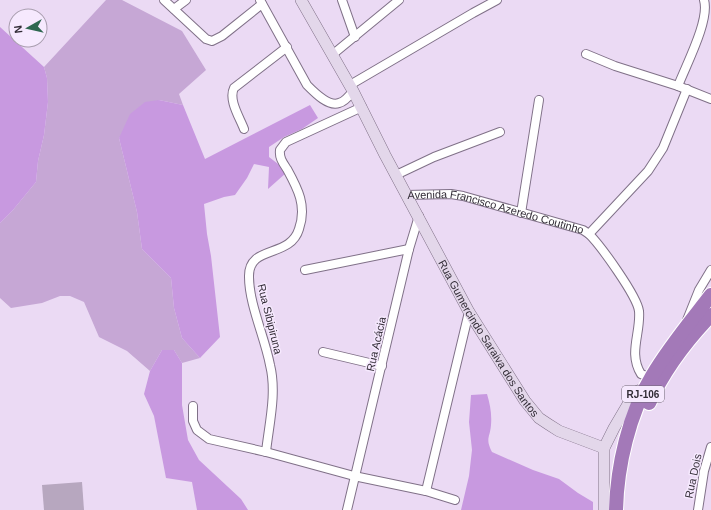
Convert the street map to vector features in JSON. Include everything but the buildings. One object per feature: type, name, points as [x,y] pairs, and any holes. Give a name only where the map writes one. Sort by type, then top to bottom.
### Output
[{"type":"highway","name":"RJ-106","points":[[616,510],[620,465],[625,442],[634,415],[648,382],[681,334],[711,295]]},
{"type":"highway","name":"RJ-106","points":[[626,510],[626,484],[630,460],[646,408],[652,395],[678,353],[711,315]]},
{"type":"main road","name":"Avenida Francisco Azeredo Coutinho","points":[[301,0],[352,88],[406,195]]},
{"type":"main road","name":"Rua Gumercindo Saraiva dos Santos","points":[[406,195],[419,216],[469,312],[525,400],[539,418],[559,430],[604,448]]},
{"type":"main road","points":[[604,510],[604,448],[634,394],[648,382]]},
{"type":"street","points":[[164,0],[206,39],[212,40],[222,36],[261,2],[308,85],[315,93],[328,102],[339,104],[352,88],[473,13],[497,0]]},
{"type":"street","points":[[174,9],[186,0]]},
{"type":"street","points":[[342,0],[355,37]]},
{"type":"street","points":[[332,54],[399,0]]},
{"type":"street","points":[[678,86],[703,24],[706,12],[704,0]]},
{"type":"street","points":[[244,129],[232,99],[232,92],[234,88],[287,47]]},
{"type":"street","points":[[586,54],[615,66],[687,89],[711,99]]},
{"type":"street","points":[[589,234],[648,171],[658,157],[664,148],[687,89]]},
{"type":"street","points":[[521,213],[539,100]]},
{"type":"street","name":"Rua Sibipiruna","points":[[266,452],[272,400],[271,366],[251,292],[249,269],[253,261],[258,257],[291,243],[299,231],[303,214],[303,205],[298,190],[281,160],[280,150],[286,142],[362,107]]},
{"type":"street","points":[[396,175],[434,157],[500,132]]},
{"type":"street","name":"Avenida Francisco Azeredo Coutinho","points":[[406,195],[457,195],[576,228],[589,234],[632,292],[637,303],[639,317],[635,361],[648,382]]},
{"type":"street","name":"Rua Acácia","points":[[347,510],[354,476],[419,216]]},
{"type":"street","points":[[305,270],[411,245],[428,234]]},
{"type":"street","points":[[681,334],[693,303],[711,270]]},
{"type":"street","points":[[426,491],[469,312]]},
{"type":"street","points":[[323,352],[382,366]]},
{"type":"street","points":[[193,406],[193,421],[197,430],[209,439],[266,452],[354,476],[426,491],[455,500]]},
{"type":"street","name":"Rua Dois","points":[[698,510],[711,446]]},
{"type":"shaded area","points":[[106,0],[122,0],[182,31],[206,70],[179,94],[183,105],[159,100],[119,138],[137,212],[142,249],[171,278],[174,308],[182,338],[200,358],[182,363],[174,350],[162,350],[150,371],[127,351],[99,337],[84,302],[70,296],[60,296],[42,303],[11,308],[0,298],[0,223],[36,182],[48,102],[47,78],[44,67]]},
{"type":"shaded area","points":[[0,27],[8,34],[8,48],[23,48],[44,67],[47,78],[48,102],[36,182],[0,223]]},
{"type":"shaded area","points":[[159,100],[183,105],[205,159],[310,105],[318,118],[302,129],[284,137],[269,147],[269,157],[282,167],[286,173],[268,189],[269,167],[254,164],[247,178],[235,195],[204,204],[220,337],[200,358],[182,338],[174,308],[171,278],[142,249],[137,212],[119,138],[130,114],[145,102]]},
{"type":"shaded area","points":[[162,350],[174,350],[182,363],[182,405],[188,440],[199,460],[241,499],[248,510],[197,510],[192,482],[166,478],[154,416],[144,394],[150,371]]},
{"type":"shaded area","points":[[487,394],[491,417],[488,441],[492,452],[533,470],[559,479],[593,502],[593,510],[461,510],[469,476],[472,450],[469,422],[471,395]]}]
